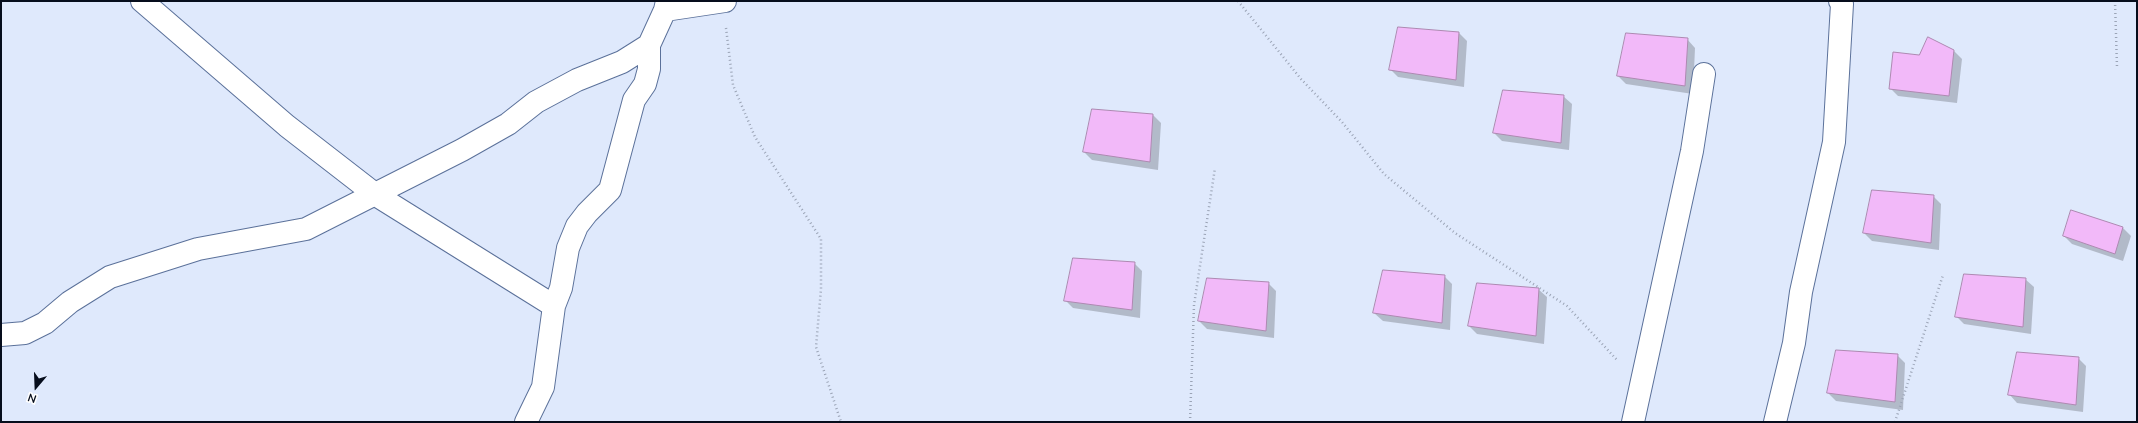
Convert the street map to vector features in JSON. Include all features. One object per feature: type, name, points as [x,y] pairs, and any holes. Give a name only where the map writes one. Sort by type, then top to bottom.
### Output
[{"type":"street","points":[[142,1],[287,126],[376,196],[554,306]]},
{"type":"street","points":[[526,422],[543,387],[554,306],[561,288],[568,248],[577,226],[587,213],[610,190],[634,100],[646,84],[649,69],[648,45],[666,6],[724,1]]},
{"type":"street","points":[[1775,422],[1794,343],[1801,292],[1834,142],[1842,4],[1840,1]]},
{"type":"street","points":[[1,335],[25,333],[45,324],[70,302],[110,277],[198,249],[306,229],[376,196],[508,124],[536,102],[577,80],[622,62],[648,45]]},
{"type":"street","points":[[1633,422],[1692,151],[1704,74]]},
{"type":"path","points":[[724,1],[733,84],[744,111],[755,137],[821,239],[821,289],[816,347],[841,422]]},
{"type":"path","points":[[1238,1],[1301,79],[1342,122],[1384,174],[1455,233],[1567,306],[1641,385]]},
{"type":"path","points":[[2114,1],[2117,67]]},
{"type":"path","points":[[1190,422],[1194,305],[1215,168]]},
{"type":"path","points":[[1895,422],[1943,275]]},
{"type":"building","points":[[1398,27],[1459,32],[1456,80],[1389,70]]},
{"type":"building","points":[[1626,33],[1688,38],[1685,86],[1617,76]]},
{"type":"building","points":[[1928,37],[1954,50],[1949,96],[1889,89],[1893,52],[1919,55]]},
{"type":"building","points":[[1503,90],[1564,95],[1561,143],[1493,133]]},
{"type":"building","points":[[1092,109],[1153,114],[1150,162],[1083,152]]},
{"type":"building","points":[[1872,190],[1934,195],[1931,243],[1863,233]]},
{"type":"building","points":[[2071,210],[2123,227],[2115,254],[2063,236]]},
{"type":"building","points":[[1073,258],[1135,262],[1132,310],[1064,301]]},
{"type":"building","points":[[1383,270],[1445,275],[1442,323],[1373,313]]},
{"type":"building","points":[[1964,274],[2026,278],[2023,327],[1955,317]]},
{"type":"building","points":[[1207,278],[1269,282],[1266,331],[1198,321]]},
{"type":"building","points":[[1477,283],[1539,288],[1536,336],[1468,326]]},
{"type":"building","points":[[1836,350],[1898,354],[1895,402],[1827,393]]},
{"type":"building","points":[[2017,352],[2079,357],[2076,405],[2008,395]]}]
